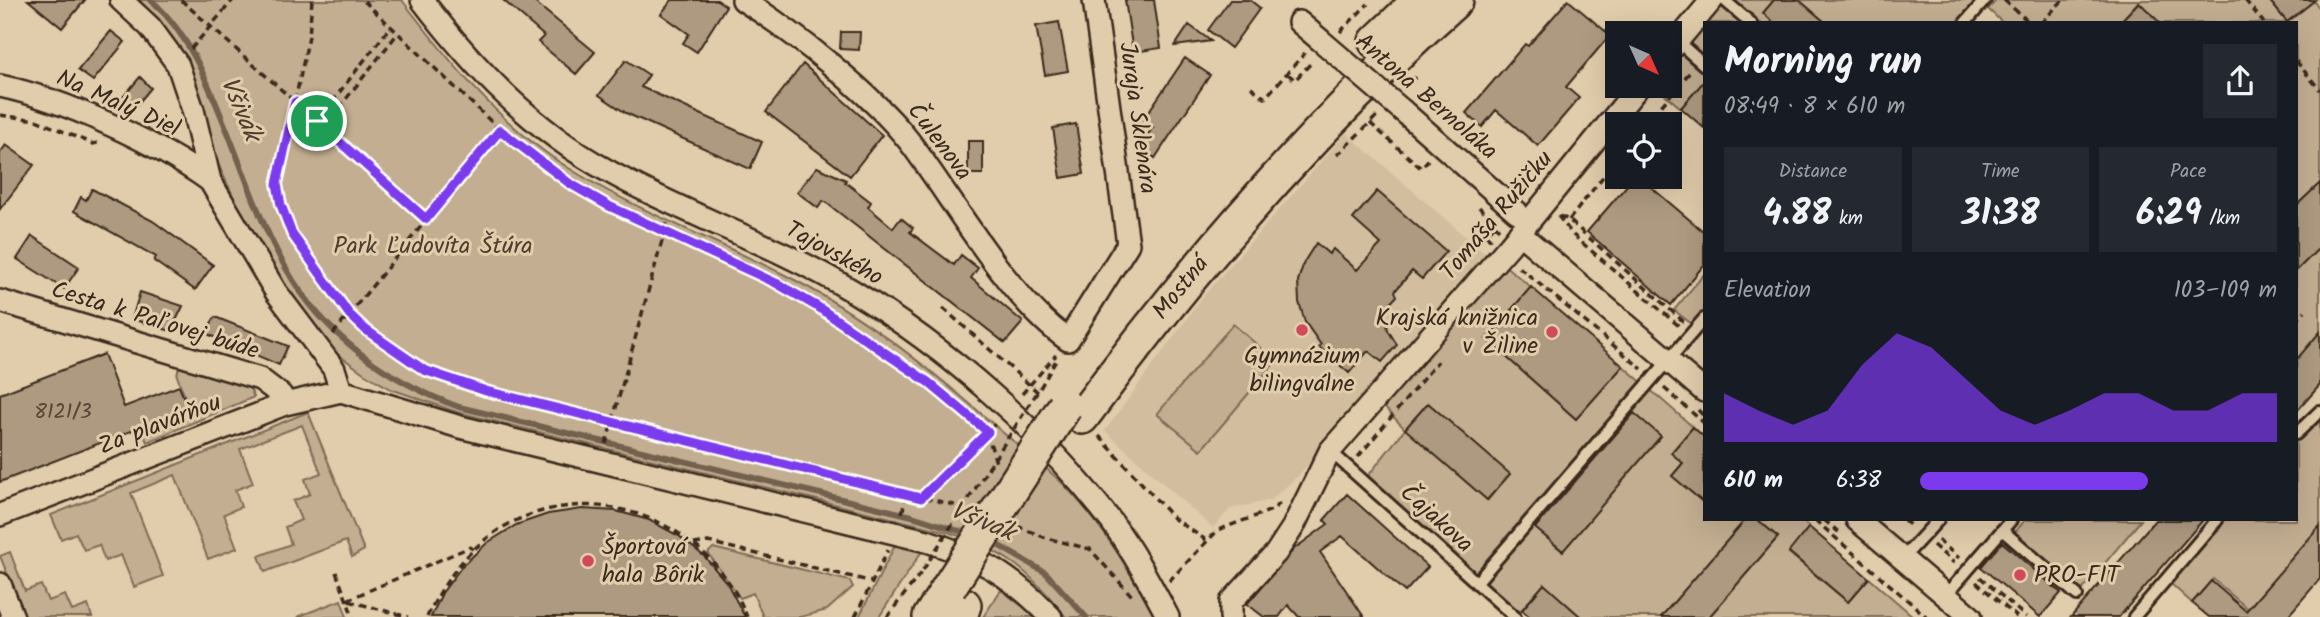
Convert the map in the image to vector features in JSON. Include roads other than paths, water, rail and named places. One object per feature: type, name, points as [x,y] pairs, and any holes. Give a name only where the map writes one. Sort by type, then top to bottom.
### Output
[{"type":"main road","name":"Mostná","points":[[946,603],[1065,408],[1119,331],[1246,176],[1340,76],[1420,0]]},
{"type":"main road","name":"Mostná","points":[[1065,408],[1187,279],[1262,191],[1387,62],[1456,0]]},
{"type":"street","points":[[121,0],[150,27],[178,65],[193,110],[210,181],[276,292],[334,369],[341,391],[460,427],[926,541],[973,556],[1009,577],[1051,617]]},
{"type":"street","name":"Tajovského","points":[[422,0],[463,53],[561,142],[608,171],[794,259],[850,290],[907,327],[965,374],[1046,447],[1113,523],[1168,617]]},
{"type":"street","name":"Čulenova","points":[[743,0],[775,20],[884,112],[995,262],[1050,327],[1068,340]]},
{"type":"street","points":[[775,20],[782,0]]},
{"type":"street","name":"Juraja Sklenára","points":[[1068,340],[1128,244],[1094,0]]},
{"type":"street","points":[[1682,36],[1713,0]]},
{"type":"street","name":"Antona Bernoláka","points":[[1299,22],[1317,49],[1403,111],[1534,215],[1669,360],[1703,390]]},
{"type":"street","name":"Na Malý Diel","points":[[0,86],[48,100],[114,128],[185,163],[210,181]]},
{"type":"street","name":"Tomáša Ružičku","points":[[1231,617],[1231,602],[1282,545],[1330,451],[1534,215],[1629,98]]},
{"type":"street","name":"Cesta k Paľovej búde","points":[[0,302],[260,379],[281,395],[285,404]]},
{"type":"street","name":"Za plavárňou","points":[[0,515],[285,404],[341,391]]},
{"type":"street","points":[[1858,521],[1971,617]]},
{"type":"street","points":[[0,584],[13,617]]},
{"type":"lane","points":[[1724,0],[1749,21]]},
{"type":"lane","points":[[1967,21],[1985,0]]},
{"type":"lane","points":[[1682,51],[1702,63]]},
{"type":"lane","points":[[1476,583],[1703,320]]},
{"type":"lane","points":[[2298,432],[2320,411]]},
{"type":"lane","name":"Čajakova","points":[[1330,451],[1515,617]]},
{"type":"lane","points":[[1903,558],[1937,521]]},
{"type":"lane","points":[[1946,595],[2010,521]]},
{"type":"lane","points":[[2134,617],[2216,521]]},
{"type":"lane","points":[[2002,530],[2077,595]]},
{"type":"waterway","name":"Všivák","points":[[151,0],[175,27],[195,57],[260,216],[302,294],[339,336],[384,370],[433,397],[459,407],[912,516],[972,535]]},
{"type":"waterway","name":"Všivák","points":[[989,540],[1046,573],[1086,617]]},
{"type":"place","name":"Gymnázium bilingválne","points":[[1302,330]]},
{"type":"place","name":"Krajská knižnica v Žiline","points":[[1552,332]]},
{"type":"place","name":"Športová hala Bôrik","points":[[588,561]]},
{"type":"place","name":"PRO-FIT","points":[[2020,575]]},
{"type":"park label","name":"Park Ľudovíta Štúra","points":[[433,246]]}]
